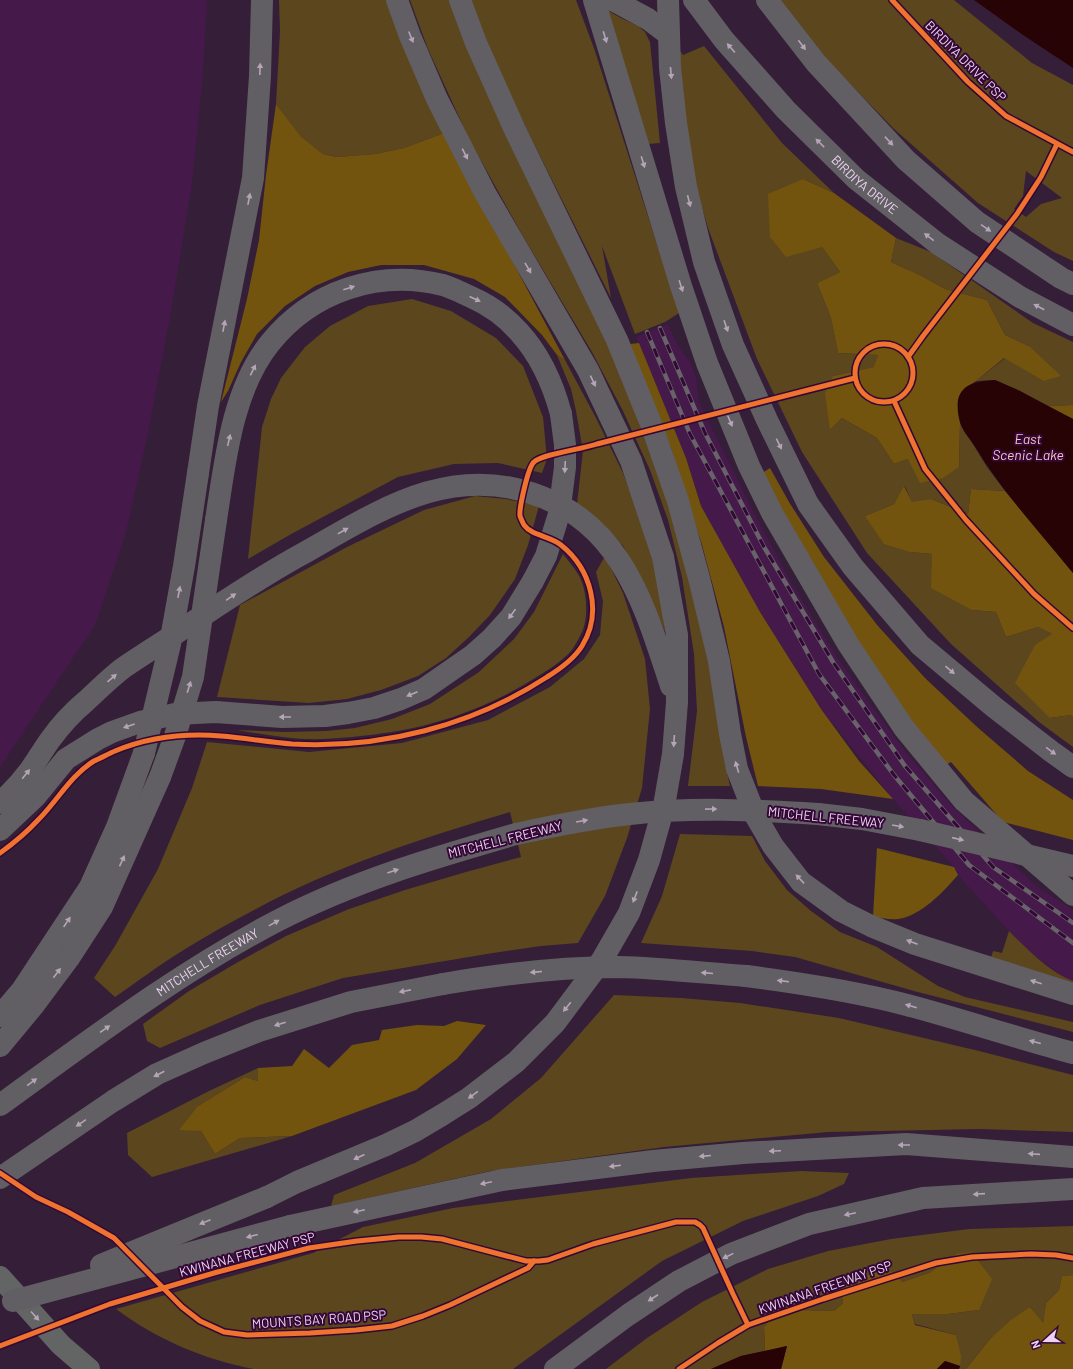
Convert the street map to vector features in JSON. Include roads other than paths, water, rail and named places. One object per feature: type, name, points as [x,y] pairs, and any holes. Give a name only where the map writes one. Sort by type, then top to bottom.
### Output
[{"type":"highway","points":[[141,762],[170,644],[184,566],[208,406],[253,178],[260,76],[262,0]]},
{"type":"highway","points":[[6,1304],[266,1197],[297,1182],[386,1145],[415,1131],[469,1098],[516,1062],[555,1023],[602,960],[629,913],[649,860],[664,806],[673,754],[677,702],[677,635],[663,557],[631,461],[588,370],[485,193],[440,105],[410,36],[397,0]]},
{"type":"highway","points":[[460,0],[476,43],[502,101],[617,340],[651,424],[678,501],[701,586],[719,661],[737,769],[755,815],[773,846],[801,882],[841,911],[870,926],[915,944],[1073,994]]},
{"type":"highway","points":[[594,0],[681,286],[707,363],[749,466],[772,513],[848,644],[904,728],[964,801],[1073,895]]},
{"type":"highway","points":[[613,0],[648,19],[668,34]]},
{"type":"highway","points":[[668,0],[670,68],[676,123],[686,187],[704,262],[733,346],[808,504],[853,567],[920,645],[1000,712],[1073,767]]},
{"type":"highway","name":"BIRDIYA DRIVE","points":[[694,0],[724,40],[786,110],[856,179],[938,244],[1020,297],[1073,325]]},
{"type":"highway","points":[[770,4],[816,63],[906,160],[977,222],[1061,278],[1073,284]]},
{"type":"highway","points":[[0,830],[35,797],[66,759],[98,738],[112,732],[140,722],[175,714],[209,713],[282,717],[325,716],[348,714],[374,708],[424,689],[474,655],[492,638],[511,617],[534,581],[546,556],[559,514],[565,467],[565,444],[561,414],[556,393],[533,350],[519,332],[505,318],[484,303],[444,285],[399,280],[375,282],[336,292],[314,304],[294,318],[270,343],[258,359],[238,406],[223,476],[193,676],[175,736],[160,777],[102,907],[69,958],[28,997],[0,1016]]},
{"type":"highway","points":[[0,803],[31,768],[63,724],[122,669],[272,570],[381,510],[422,494],[448,487],[469,484],[489,485],[510,487],[524,491],[552,501],[570,511],[588,524],[604,539],[620,562],[638,594],[651,626],[677,702]]},
{"type":"highway","points":[[0,1046],[90,887],[117,827],[173,667],[216,520]]},
{"type":"highway","name":"MITCHELL FREEWAY","points":[[0,1105],[145,1001],[223,951],[277,921],[388,872],[441,855],[516,834],[594,819],[659,811],[727,809],[818,814],[862,819],[920,830],[1073,866]]},
{"type":"highway","points":[[0,1178],[157,1074],[259,1031],[350,1002],[443,984],[521,973],[566,969],[618,967],[746,976],[810,985],[899,1003],[1073,1053]]},
{"type":"highway","points":[[6,1304],[290,1226],[502,1180],[653,1161],[743,1153],[906,1144],[1073,1157]]},
{"type":"highway","points":[[555,1369],[628,1315],[679,1281],[731,1254],[809,1224],[923,1198],[1073,1189]]},
{"type":"highway","points":[[570,1369],[628,1315]]},
{"type":"main road","points":[[0,1277],[61,1345],[89,1369]]},
{"type":"water","points":[[974,0],[1073,0],[1073,68],[1023,35]]},
{"type":"water","name":"East Scenic Lake","points":[[995,380],[1020,391],[1073,419],[1073,573],[996,479],[961,425],[958,414],[958,400],[960,394],[968,386],[978,382]]},
{"type":"water","points":[[787,1346],[781,1369],[711,1369],[741,1356]]},
{"type":"water","points":[[945,1361],[960,1366],[959,1369],[937,1369]]},
{"type":"railway","points":[[660,328],[705,433],[764,547],[833,662],[905,766],[993,867],[1073,923]]},
{"type":"railway","points":[[647,332],[690,434],[819,674],[894,775],[969,865],[1073,943]]}]
